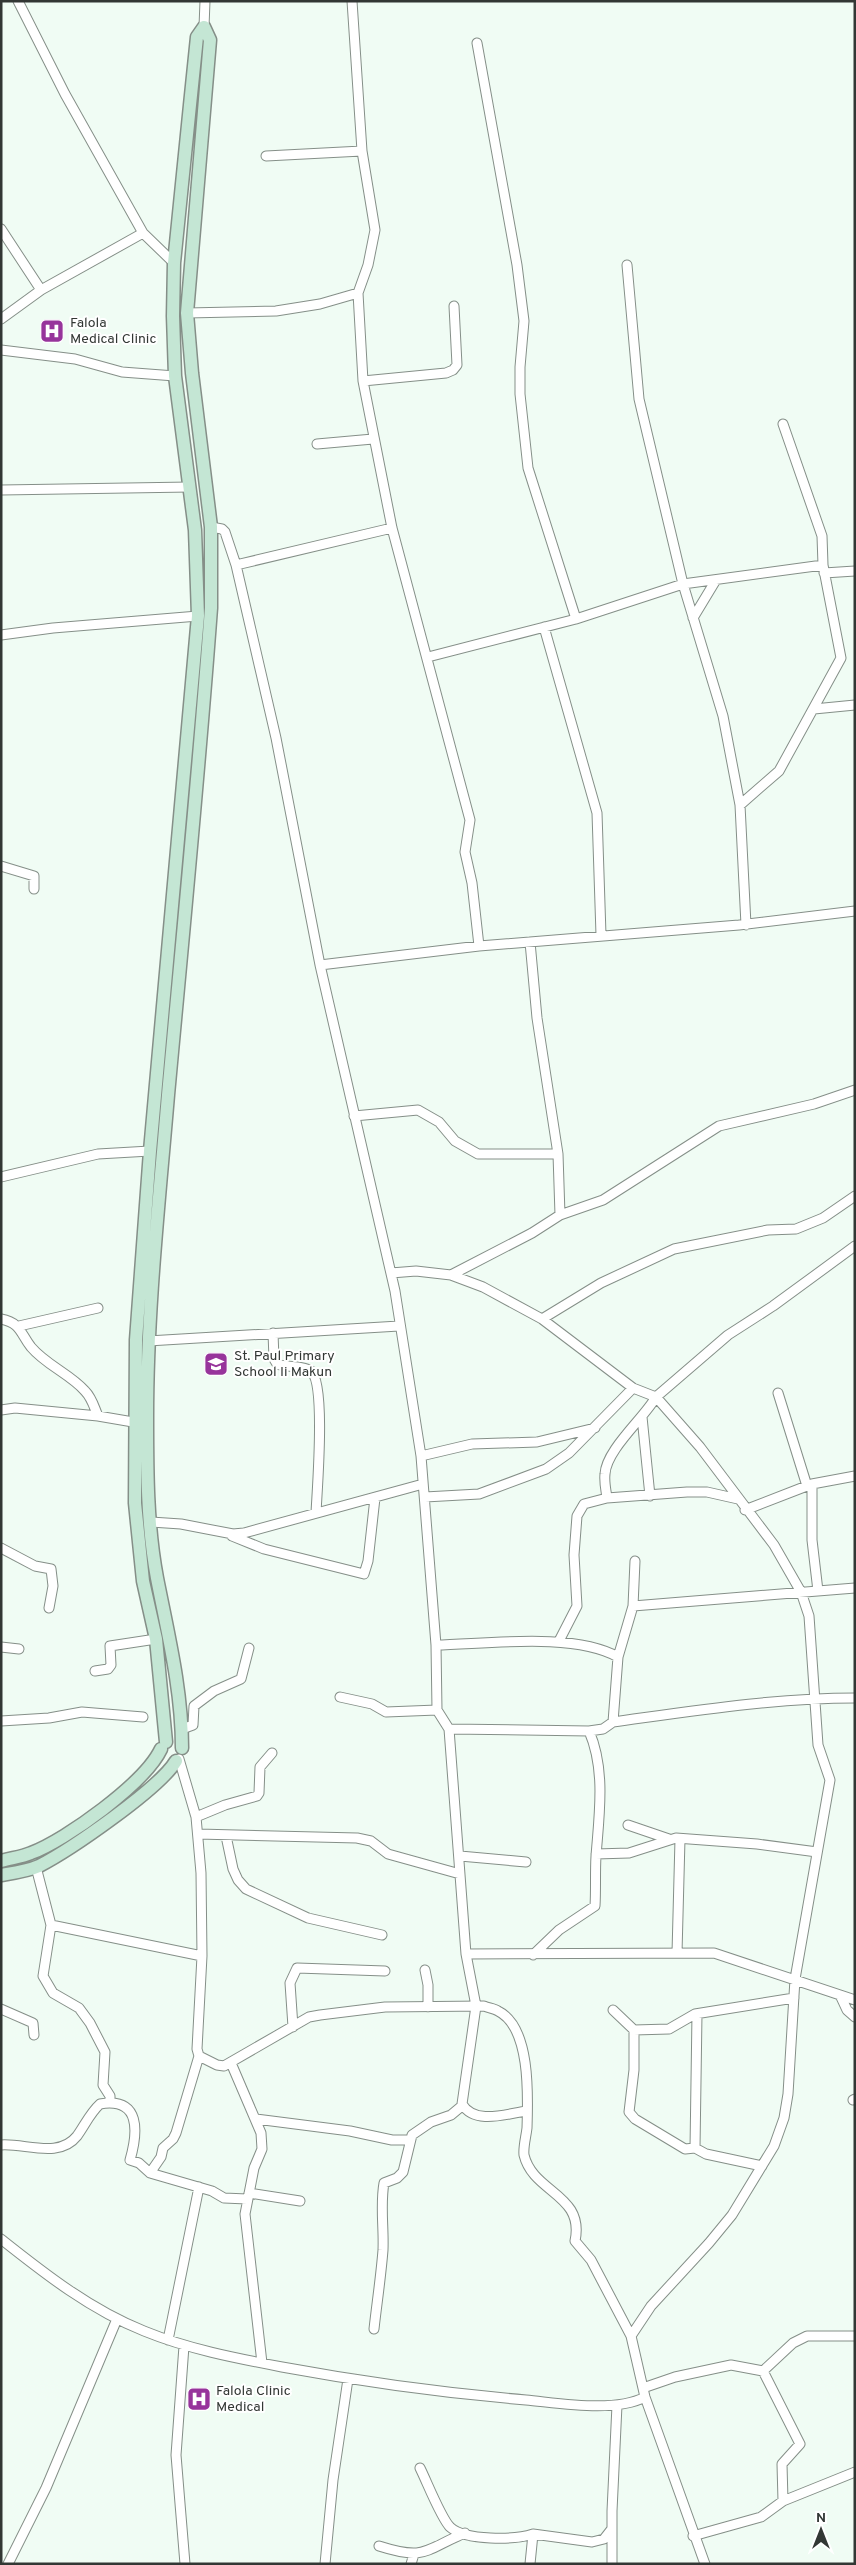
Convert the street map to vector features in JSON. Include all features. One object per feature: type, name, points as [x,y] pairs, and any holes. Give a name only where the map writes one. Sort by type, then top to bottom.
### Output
[{"type":"street","points":[[18,1],[65,94],[143,233],[174,263]]},
{"type":"street","points":[[1,1875],[36,1867],[75,1844],[144,1792],[179,1756],[182,1729],[172,1648],[157,1577],[151,1522],[147,1415],[148,1341],[158,1201],[211,608],[211,527],[192,373],[187,313],[210,40],[204,27],[205,1]]},
{"type":"street","points":[[352,1],[362,151],[375,230],[368,265],[358,293],[363,381],[392,528],[428,657],[450,754],[470,820],[465,852],[472,883],[479,946]]},
{"type":"street","points":[[179,1756],[165,1760],[156,1639],[140,1558],[135,1503],[134,1422],[137,1301],[198,616],[195,530],[175,376],[174,263],[197,37],[204,27]]},
{"type":"street","points":[[477,43],[517,265],[524,321],[520,394],[528,468],[576,619]]},
{"type":"street","points":[[266,156],[362,151]]},
{"type":"street","points":[[1,230],[41,290]]},
{"type":"street","points":[[1,319],[41,290],[143,233]]},
{"type":"street","points":[[628,265],[639,399],[683,584],[724,716],[740,805],[746,925]]},
{"type":"street","points":[[187,313],[276,312],[320,304],[358,293]]},
{"type":"street","points":[[363,381],[446,373],[453,370],[458,364],[454,306]]},
{"type":"street","points":[[1,350],[75,359],[122,372],[175,376]]},
{"type":"street","points":[[740,805],[779,771],[841,658],[824,569],[822,536],[783,424]]},
{"type":"street","points":[[317,444],[373,439]]},
{"type":"street","points":[[1,490],[190,487]]},
{"type":"street","points":[[211,527],[222,529],[226,532],[236,565],[276,738],[320,965],[391,1273],[421,1456],[436,1644],[437,1710],[449,1730],[466,1954],[476,2006],[462,2099],[463,2106]]},
{"type":"street","points":[[236,565],[392,528]]},
{"type":"street","points":[[428,657],[576,619],[683,584],[824,569],[855,571]]},
{"type":"street","points":[[693,618],[716,580]]},
{"type":"street","points":[[1,635],[53,628],[198,616]]},
{"type":"street","points":[[544,627],[597,813],[601,935]]},
{"type":"street","points":[[814,709],[855,705]]},
{"type":"street","points":[[1,866],[34,876],[34,889]]},
{"type":"street","points":[[320,965],[479,946],[746,925],[855,911]]},
{"type":"street","points":[[530,942],[537,1018],[558,1154],[560,1215]]},
{"type":"street","points":[[451,1275],[532,1233],[560,1215],[602,1200],[719,1126],[814,1104],[855,1090]]},
{"type":"street","points":[[354,1116],[418,1110],[440,1122],[456,1141],[478,1154],[558,1154]]},
{"type":"street","points":[[1,1177],[98,1154],[150,1151]]},
{"type":"street","points":[[542,1319],[601,1283],[674,1249],[768,1230],[796,1229],[823,1218],[855,1196]]},
{"type":"street","points":[[607,1498],[605,1472],[624,1435],[642,1417],[656,1397],[728,1335],[773,1306],[855,1246]]},
{"type":"street","points":[[391,1273],[423,1272],[451,1275],[483,1287],[542,1319],[633,1388],[656,1397],[700,1448],[745,1510],[774,1545],[801,1592],[809,1616],[818,1745],[830,1780],[795,1979],[788,2094],[784,2118],[774,2146],[732,2215],[651,2306],[631,2336]]},
{"type":"street","points":[[19,1326],[98,1308]]},
{"type":"street","points":[[1,1318],[19,1326],[32,1348],[54,1368],[84,1390],[90,1397],[98,1416]]},
{"type":"street","points":[[148,1341],[399,1326]]},
{"type":"street","points":[[273,1333],[274,1359],[277,1364],[308,1370],[315,1378],[320,1431],[316,1513]]},
{"type":"street","points":[[425,1497],[479,1494],[546,1469],[570,1453],[633,1388]]},
{"type":"street","points":[[778,1394],[810,1485],[812,1540],[818,1591]]},
{"type":"street","points":[[1,1410],[15,1408],[98,1416],[134,1422]]},
{"type":"street","points":[[642,1417],[650,1496]]},
{"type":"street","points":[[421,1456],[472,1444],[537,1442],[596,1428]]},
{"type":"street","points":[[745,1510],[810,1485],[855,1476]]},
{"type":"street","points":[[151,1522],[181,1524],[233,1534],[251,1531],[423,1484]]},
{"type":"street","points":[[559,1641],[577,1606],[574,1555],[577,1516],[584,1504],[607,1498],[700,1492],[738,1498]]},
{"type":"street","points":[[233,1534],[232,1536],[264,1549],[364,1574],[368,1562],[375,1498]]},
{"type":"street","points":[[1,1548],[36,1566],[51,1569],[53,1586],[49,1608]]},
{"type":"street","points":[[613,1722],[618,1657],[633,1606],[635,1561]]},
{"type":"street","points":[[633,1606],[855,1588]]},
{"type":"street","points":[[95,1671],[108,1668],[111,1665],[110,1646],[156,1639]]},
{"type":"street","points":[[436,1644],[559,1641],[597,1648],[618,1657]]},
{"type":"street","points":[[1,1647],[19,1649]]},
{"type":"street","points":[[182,1729],[193,1725],[194,1706],[214,1692],[241,1679],[249,1648]]},
{"type":"street","points":[[340,1697],[372,1704],[386,1712],[437,1710]]},
{"type":"street","points":[[449,1730],[589,1732],[603,1729],[613,1722],[815,1698],[855,1698]]},
{"type":"street","points":[[1,1721],[49,1718],[82,1712],[142,1717]]},
{"type":"street","points":[[533,1955],[559,1930],[595,1906],[596,1854],[599,1843],[598,1766],[594,1743],[589,1732]]},
{"type":"street","points":[[1,1861],[30,1854],[64,1836],[133,1785],[152,1766],[164,1746],[175,1742],[196,1817],[198,1834],[202,1956],[197,2049],[199,2056],[176,2133],[173,2139],[163,2148],[150,2173]]},
{"type":"street","points":[[196,1817],[225,1805],[257,1796],[259,1793],[260,1767],[272,1753]]},
{"type":"street","points":[[628,1825],[669,1839]]},
{"type":"street","points":[[198,1834],[365,1840],[371,1841],[388,1854],[460,1874]]},
{"type":"street","points":[[226,1836],[233,1869],[238,1880],[246,1889],[308,1918],[382,1935]]},
{"type":"street","points":[[596,1854],[629,1852],[669,1839],[757,1844],[817,1852]]},
{"type":"street","points":[[677,1953],[680,1839]]},
{"type":"street","points":[[460,1856],[526,1862]]},
{"type":"street","points":[[36,1867],[52,1925],[43,1976],[54,1994],[79,2008],[90,2023],[105,2052],[103,2086],[110,2096],[110,2102]]},
{"type":"street","points":[[52,1925],[202,1956]]},
{"type":"street","points":[[466,1954],[533,1955],[704,1952],[725,1956],[855,2000]]},
{"type":"street","points":[[293,2027],[290,1983],[297,1968],[309,1966],[385,1971]]},
{"type":"street","points":[[425,1970],[428,1985],[428,2006]]},
{"type":"street","points":[[840,1995],[847,2010],[855,2017]]},
{"type":"street","points":[[613,2010],[634,2030],[669,2029],[697,2014],[794,1998]]},
{"type":"street","points":[[199,2056],[217,2065],[224,2066],[309,2017],[363,2008],[476,2006],[498,2011],[510,2022],[521,2039],[525,2062],[527,2111],[524,2152],[527,2165],[533,2174],[571,2207],[575,2217],[575,2242],[592,2260],[631,2336],[644,2393],[693,2536],[705,2564]]},
{"type":"street","points":[[1,2009],[33,2022],[34,2035]]},
{"type":"street","points":[[695,2148],[697,2014]]},
{"type":"street","points":[[634,2030],[634,2070],[629,2112],[635,2119],[685,2149],[695,2148],[706,2154],[762,2166]]},
{"type":"street","points":[[231,2063],[261,2133],[262,2149],[254,2168],[245,2214],[262,2363]]},
{"type":"street","points":[[1,2145],[54,2149],[76,2137],[94,2110],[100,2104],[110,2102],[126,2106],[131,2112],[135,2136],[130,2160],[139,2163],[150,2173],[199,2187],[224,2198],[237,2200],[248,2196],[300,2201]]},
{"type":"street","points":[[463,2106],[473,2112],[493,2117],[527,2111]]},
{"type":"street","points":[[374,2328],[383,2250],[384,2209],[381,2198],[384,2184],[397,2178],[403,2172],[412,2135],[431,2122],[451,2115],[463,2106]]},
{"type":"street","points":[[256,2118],[350,2131],[392,2140],[410,2140]]},
{"type":"street","points":[[168,2340],[199,2187]]},
{"type":"street","points":[[1,2239],[57,2282],[117,2319],[168,2340],[184,2346],[262,2363],[348,2379],[460,2395],[570,2404],[617,2405],[633,2402],[644,2393],[675,2377],[731,2365],[763,2371]]},
{"type":"street","points":[[8,2564],[46,2488],[117,2319]]},
{"type":"street","points":[[763,2371],[793,2343],[807,2336],[855,2336]]},
{"type":"street","points":[[184,2346],[176,2455],[185,2564]]},
{"type":"street","points":[[763,2371],[800,2444],[782,2464],[783,2501]]},
{"type":"street","points":[[325,2564],[333,2480],[348,2379]]},
{"type":"street","points":[[612,2564],[611,2530],[617,2405]]},
{"type":"street","points":[[420,2468],[449,2526],[465,2533],[496,2538],[523,2537],[533,2534],[592,2542],[604,2540],[611,2530]]},
{"type":"street","points":[[693,2536],[762,2517],[783,2501],[855,2472]]},
{"type":"street","points":[[379,2546],[401,2553],[414,2554],[432,2551],[465,2533]]},
{"type":"street","points":[[530,2564],[533,2534]]},
{"type":"street","points":[[411,2564],[414,2554]]},
{"type":"place","name":"Falola Medical Clinic","points":[[52,331]]},
{"type":"place","name":"St. Paul Primary School Ii Makun","points":[[216,1364]]},
{"type":"place","name":"Falola Clinic Medical","points":[[199,2399]]}]
